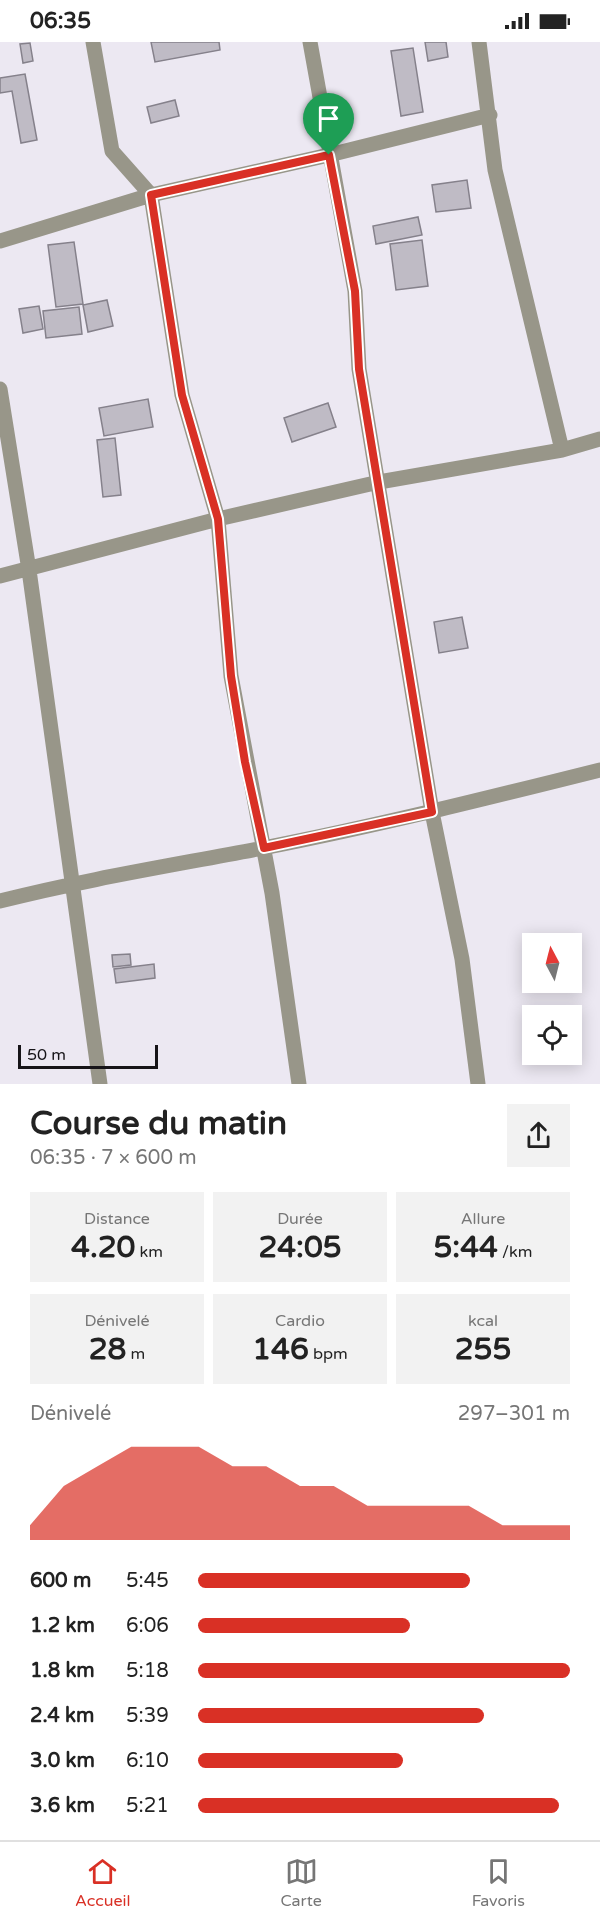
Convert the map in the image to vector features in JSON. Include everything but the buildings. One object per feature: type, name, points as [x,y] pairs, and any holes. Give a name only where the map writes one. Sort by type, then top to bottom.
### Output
[{"type":"street","points":[[93,42],[112,151],[151,195],[182,395],[218,519],[231,676],[245,762],[264,848],[299,1084]]},
{"type":"street","points":[[310,42],[355,291],[359,369],[432,812],[462,959],[478,1084]]},
{"type":"street","points":[[479,42],[490,115],[495,170],[562,450]]},
{"type":"street","points":[[0,241],[151,195],[329,155],[490,115]]},
{"type":"street","points":[[0,389],[28,570],[100,1084]]},
{"type":"street","points":[[0,576],[218,519],[379,482],[562,450],[600,439]]},
{"type":"street","points":[[0,901],[72,883],[264,848],[432,812],[600,770]]},
{"type":"route","points":[[329,155],[355,291],[359,369],[432,812],[264,848],[245,762],[231,676],[218,519],[182,395],[151,195],[329,155]]}]
